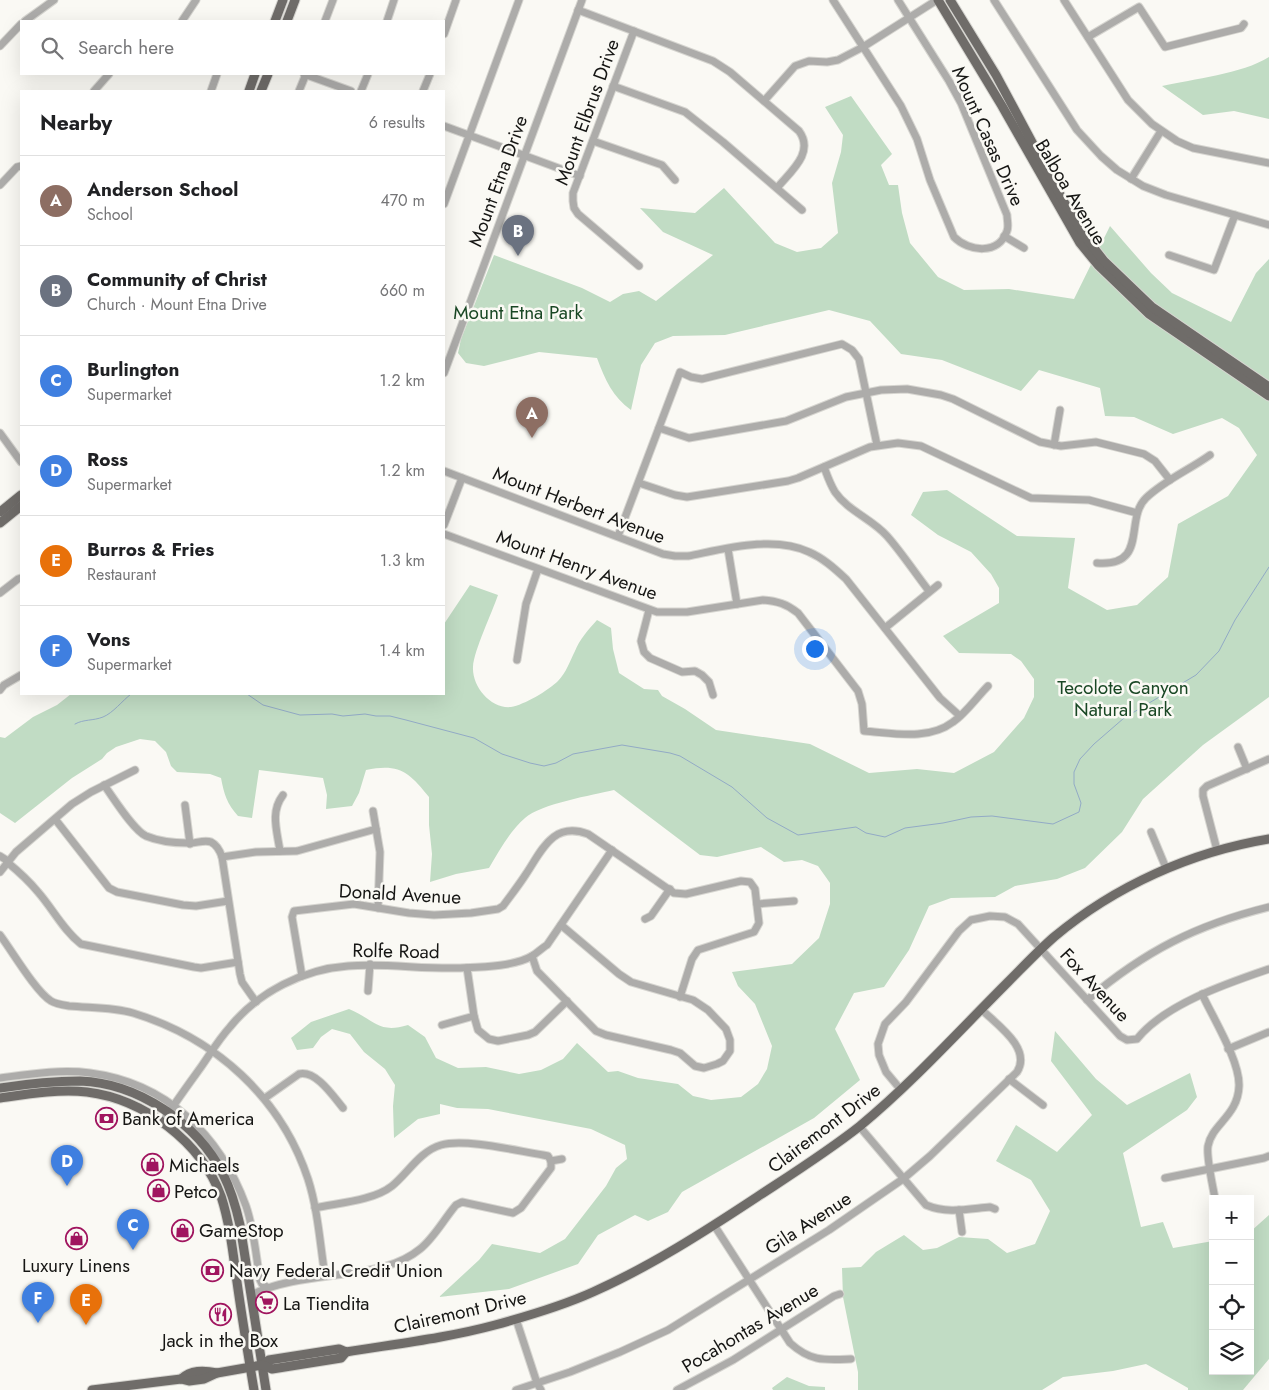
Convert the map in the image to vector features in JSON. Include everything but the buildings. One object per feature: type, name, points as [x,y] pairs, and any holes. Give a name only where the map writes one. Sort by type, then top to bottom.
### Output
[{"type":"main road","points":[[275,20],[283,0]]},
{"type":"main road","points":[[287,20],[295,0]]},
{"type":"main road","name":"Balboa Avenue","points":[[937,0],[1002,106],[1080,243],[1098,265],[1149,314],[1269,396]]},
{"type":"main road","points":[[942,0],[961,17]]},
{"type":"main road","name":"Balboa Avenue","points":[[950,0],[996,76],[1064,202],[1086,238],[1104,261],[1152,307],[1269,387]]},
{"type":"main road","points":[[249,90],[255,75]]},
{"type":"main road","points":[[261,90],[268,75]]},
{"type":"main road","points":[[0,512],[20,496]]},
{"type":"main road","points":[[0,523],[20,507]]},
{"type":"main road","name":"Clairemont Drive","points":[[92,1390],[181,1379],[188,1373],[203,1370],[216,1373],[262,1365],[272,1369],[332,1360],[341,1358],[346,1352],[493,1326],[590,1293],[636,1272],[714,1225],[812,1161],[859,1126],[901,1090],[1041,950],[1073,922],[1104,900],[1166,868],[1217,850],[1269,839]]},
{"type":"main road","points":[[0,1088],[31,1083],[81,1081],[114,1087],[148,1100],[168,1113],[203,1145],[226,1182],[236,1208],[266,1390]]},
{"type":"main road","points":[[0,1098],[59,1091],[87,1092],[116,1099],[142,1110],[162,1122],[184,1140],[194,1152],[220,1194],[229,1227],[254,1390]]},
{"type":"street","points":[[26,20],[46,2],[54,0]]},
{"type":"street","points":[[185,20],[196,0]]},
{"type":"street","points":[[325,20],[332,0]]},
{"type":"street","points":[[387,20],[394,0]]},
{"type":"street","points":[[445,31],[456,0]]},
{"type":"street","points":[[445,201],[520,0]]},
{"type":"street","name":"Mount Etna Drive","points":[[445,370],[582,0]]},
{"type":"street","points":[[833,0],[863,47]]},
{"type":"street","name":"Mount Casas Drive","points":[[863,47],[910,123],[930,180],[954,237],[960,243],[972,249],[994,246],[1004,236],[1008,226],[1007,215],[949,81],[898,0]]},
{"type":"street","points":[[764,101],[795,66],[810,61],[826,62],[838,60],[863,47],[937,0]]},
{"type":"street","points":[[994,0],[1077,130],[1101,156],[1131,179],[1166,195],[1269,225]]},
{"type":"street","points":[[1064,0],[1128,100],[1147,120],[1177,141],[1193,148],[1269,163]]},
{"type":"street","points":[[1088,37],[1139,7],[1165,47],[1240,28],[1244,24]]},
{"type":"street","points":[[578,10],[713,61],[730,72],[799,131],[805,142],[805,151],[802,158],[777,188]]},
{"type":"street","points":[[0,46],[20,25]]},
{"type":"street","name":"Mount Elbrus Drive","points":[[634,31],[580,176],[573,200],[574,208],[578,214],[639,266]]},
{"type":"street","points":[[95,90],[108,75]]},
{"type":"street","points":[[211,90],[217,75]]},
{"type":"street","points":[[299,90],[305,75]]},
{"type":"street","points":[[308,75],[349,90]]},
{"type":"street","points":[[361,90],[368,75]]},
{"type":"street","points":[[423,90],[430,75]]},
{"type":"street","points":[[613,86],[685,112],[802,210]]},
{"type":"street","points":[[445,126],[580,176]]},
{"type":"street","points":[[1131,179],[1161,131]]},
{"type":"street","points":[[593,141],[662,165],[675,180]]},
{"type":"street","points":[[0,185],[17,167],[20,166]]},
{"type":"street","points":[[1169,255],[1214,270],[1234,215]]},
{"type":"street","points":[[1004,236],[1024,248]]},
{"type":"street","points":[[618,536],[680,372],[702,379],[842,344],[852,350],[859,360],[877,446]]},
{"type":"street","points":[[659,428],[690,438],[786,421],[846,397],[866,392],[907,389],[941,395],[1040,442],[1054,446],[1096,442],[1144,454],[1155,462],[1170,480]]},
{"type":"street","points":[[1054,446],[1060,410]]},
{"type":"street","points":[[0,433],[20,461]]},
{"type":"street","points":[[638,483],[687,497],[788,481],[877,446],[898,443],[921,446],[1031,498],[1090,500],[1137,513]]},
{"type":"street","points":[[1097,563],[1114,563],[1124,556],[1134,536],[1140,504],[1170,480],[1210,455]]},
{"type":"street","points":[[824,467],[834,490],[841,499],[851,509],[875,525],[887,536],[929,591]]},
{"type":"street","name":"Mount Herbert Avenue","points":[[445,471],[663,554],[688,556],[766,544],[784,545],[807,551],[828,562],[846,579],[940,698],[960,716]]},
{"type":"street","points":[[445,522],[462,478]]},
{"type":"street","name":"Mount Henry Avenue","points":[[445,534],[649,610],[674,613],[763,600],[785,604],[798,613],[858,691],[862,704],[864,731],[927,734],[943,729],[960,716]]},
{"type":"street","points":[[728,549],[737,604]]},
{"type":"street","points":[[517,660],[526,604],[538,570]]},
{"type":"street","points":[[0,593],[20,578]]},
{"type":"street","points":[[885,628],[938,585]]},
{"type":"street","points":[[649,610],[641,641],[644,652],[650,658],[682,672],[695,671],[702,675],[709,682],[713,695]]},
{"type":"street","points":[[0,690],[4,685],[20,676]]},
{"type":"street","points":[[960,716],[988,686]]},
{"type":"street","points":[[1238,747],[1248,769]]},
{"type":"street","points":[[1217,850],[1203,790],[1207,786],[1269,759]]},
{"type":"street","points":[[0,872],[16,852],[72,804],[91,792],[135,770]]},
{"type":"street","points":[[104,785],[136,829],[145,836],[172,843],[190,844],[205,841],[212,843],[219,849],[242,982],[256,1002]]},
{"type":"street","points":[[280,852],[275,811],[277,803],[283,795]]},
{"type":"street","points":[[185,804],[190,844]]},
{"type":"street","points":[[373,811],[380,852],[378,908]]},
{"type":"street","points":[[55,819],[109,888],[117,892],[183,905],[196,906],[228,901]]},
{"type":"street","points":[[222,858],[256,852],[297,851],[376,829]]},
{"type":"street","name":"Donald Avenue","points":[[302,976],[292,917],[294,911],[354,904],[434,915],[472,913],[498,909],[503,906],[545,844],[559,834],[570,830],[588,834],[674,893],[686,894],[741,881],[750,882],[755,889],[758,904]]},
{"type":"street","points":[[1151,832],[1166,868]]},
{"type":"street","name":"Rolfe Road","points":[[162,1122],[230,1026],[256,1002],[280,986],[302,976],[346,966],[370,964],[432,969],[467,968],[512,963],[532,956],[547,945],[612,850]]},
{"type":"street","points":[[0,856],[20,872],[38,892],[71,936],[81,944],[201,968],[238,962]]},
{"type":"street","points":[[645,919],[651,916],[670,890]]},
{"type":"street","points":[[680,997],[692,958],[698,950],[754,932],[759,924],[758,904],[794,900]]},
{"type":"street","points":[[1088,1000],[1116,976],[1167,944],[1208,925],[1269,907]]},
{"type":"street","name":"Fox Avenue","points":[[901,1090],[886,1072],[881,1062],[878,1044],[885,1024],[906,1002],[958,932],[972,920],[990,916],[1005,917],[1018,924],[1120,1036],[1128,1040],[1137,1039],[1144,1030],[1202,994]]},
{"type":"street","points":[[532,956],[537,970],[596,1031],[680,1053],[695,1066],[704,1068],[723,1061],[730,1051],[730,1040],[726,1030],[708,1010],[694,1000],[631,982],[561,925]]},
{"type":"street","points":[[0,935],[41,993],[51,1000],[69,1006],[106,1008],[131,1012],[172,1027],[212,1051],[241,1074],[265,1098],[292,1141],[309,1181],[325,1276]]},
{"type":"street","points":[[368,991],[370,964]]},
{"type":"street","points":[[467,968],[478,1030],[488,1039],[498,1041],[535,1032],[567,1001]]},
{"type":"street","points":[[1215,1195],[1207,1149],[1211,1136],[1235,1106],[1239,1087],[1238,1071],[1202,994],[1218,986],[1269,969]]},
{"type":"street","name":"Gila Avenue","points":[[516,1390],[539,1387],[668,1330],[829,1230],[903,1179],[930,1156],[1009,1080],[1020,1067],[1022,1057],[1018,1046],[981,1009]]},
{"type":"street","points":[[442,1025],[474,1016]]},
{"type":"street","points":[[1228,1049],[1269,1032]]},
{"type":"street","points":[[0,1078],[52,1072],[91,1073],[135,1085],[174,1104],[200,1128],[225,1159],[247,1207],[260,1280],[267,1287]]},
{"type":"street","points":[[265,1098],[299,1074],[305,1072],[314,1075],[343,1108]]},
{"type":"street","points":[[1009,1080],[1044,1105]]},
{"type":"street","points":[[859,1126],[926,1205],[938,1210],[990,1207],[995,1209]]},
{"type":"street","points":[[251,1295],[267,1287],[374,1269],[404,1260],[420,1249],[456,1204],[462,1202],[513,1213],[520,1208],[551,1168],[551,1161],[548,1156],[462,1142],[441,1145],[425,1153],[390,1187],[368,1197],[315,1208]]},
{"type":"street","points":[[1165,1178],[1269,1156]]},
{"type":"street","points":[[551,1161],[562,1159]]},
{"type":"street","points":[[959,1210],[962,1232]]},
{"type":"street","points":[[714,1225],[790,1343],[809,1357],[823,1360],[851,1359]]},
{"type":"street","name":"Pocahontas Avenue","points":[[677,1390],[733,1360],[840,1294]]},
{"type":"street","points":[[516,1319],[539,1387]]},
{"type":"street","points":[[693,1382],[698,1390]]},
{"type":"green space","points":[[1269,57],[1269,119],[1234,111],[1203,115],[1162,86],[1231,72],[1258,63]]},
{"type":"green space","name":"Tecolote Canyon Natural Park","points":[[851,96],[892,154],[881,165],[889,185],[898,185],[902,213],[910,243],[938,277],[964,290],[1009,289],[1074,299],[1110,226],[1151,273],[1172,293],[1231,322],[1256,273],[1269,259],[1269,697],[1203,745],[1143,799],[1122,832],[1085,868],[1057,879],[1015,886],[995,897],[951,898],[929,906],[909,950],[884,987],[854,993],[835,1029],[860,1080],[814,1118],[682,1192],[668,1212],[648,1221],[635,1215],[598,1235],[578,1264],[509,1289],[439,1297],[479,1260],[492,1244],[540,1253],[565,1239],[606,1186],[616,1168],[627,1159],[625,1145],[591,1129],[488,1109],[457,1108],[440,1104],[440,1114],[418,1119],[394,1138],[393,1106],[395,1085],[385,1069],[364,1052],[350,1034],[332,1029],[321,1037],[313,1048],[297,1050],[291,1038],[311,1022],[349,1009],[383,1027],[390,1028],[408,1025],[425,1037],[436,1058],[458,1068],[486,1067],[519,1074],[541,1070],[563,1059],[577,1043],[608,1072],[618,1071],[638,1078],[678,1084],[693,1096],[711,1100],[741,1097],[758,1084],[767,1069],[772,1046],[755,1004],[738,986],[732,972],[792,964],[819,938],[830,904],[830,883],[818,866],[802,860],[784,862],[761,847],[717,857],[700,855],[614,790],[542,808],[532,813],[514,829],[489,868],[456,874],[430,882],[432,854],[429,797],[415,781],[402,772],[387,768],[366,770],[359,793],[352,806],[326,809],[327,795],[323,778],[259,770],[252,818],[238,816],[234,812],[226,798],[221,778],[210,774],[177,772],[171,766],[166,752],[155,741],[140,739],[116,747],[107,753],[102,759],[72,778],[15,823],[0,813],[0,737],[5,738],[33,717],[57,705],[70,695],[445,695],[445,622],[470,585],[498,595],[480,641],[473,667],[479,689],[490,700],[504,707],[516,706],[543,693],[554,685],[566,671],[584,635],[597,620],[611,628],[613,649],[619,673],[644,689],[658,690],[662,696],[716,730],[810,744],[869,773],[917,769],[954,773],[994,752],[1024,718],[1034,697],[1034,679],[1021,661],[1011,654],[959,653],[943,636],[999,603],[999,588],[991,574],[971,552],[938,535],[911,515],[923,492],[947,490],[1017,536],[1075,538],[1068,588],[1107,610],[1137,605],[1168,577],[1178,524],[1228,496],[1257,455],[1239,428],[1222,418],[1173,434],[1134,417],[1105,416],[1100,388],[1039,370],[1021,391],[942,360],[901,354],[870,321],[829,310],[725,335],[673,336],[655,343],[641,365],[631,410],[610,387],[597,358],[539,352],[484,366],[466,363],[458,353],[461,339],[494,255],[582,288],[610,302],[623,294],[639,291],[656,301],[713,255],[663,232],[640,208],[695,213],[724,188],[775,243],[797,252],[821,248],[838,233],[832,183],[841,152],[843,135],[825,107]]},
{"type":"green space","points":[[1055,1031],[1096,1079],[1127,1105],[1190,1073],[1197,1097],[1187,1110],[1123,1153],[1141,1227],[1163,1222],[1173,1248],[1209,1242],[1209,1375],[1254,1375],[1254,1228],[1269,1215],[1269,1359],[1243,1390],[1188,1390],[1188,1388],[1146,1364],[1113,1371],[1063,1377],[1042,1390],[858,1390],[858,1372],[843,1297],[842,1268],[861,1267],[876,1252],[904,1235],[923,1250],[937,1248],[959,1237],[988,1239],[1007,1253],[1035,1244],[1050,1211],[1031,1180],[996,1161],[1016,1125],[1057,1152],[1092,1115],[1051,1061]]},
{"type":"green space","points":[[787,1377],[809,1386],[825,1387],[825,1390],[773,1390],[772,1388]]},
{"type":"waterway","points":[[248,695],[263,705],[300,715],[332,714],[343,716],[365,714],[390,716],[474,738],[502,754],[544,766],[556,763],[573,754],[622,745],[670,753],[680,756],[732,787],[767,818],[798,835],[856,827],[866,833],[885,837],[905,828],[971,817],[992,816],[1053,824],[1079,812],[1081,803],[1074,784],[1074,772],[1080,759],[1124,718],[1196,675],[1219,651],[1235,620],[1269,567]]},
{"type":"waterway","points":[[75,724],[107,715],[130,695]]},
{"type":"place","name":"Community of Christ","points":[[518,256]]},
{"type":"place","name":"Anderson School","points":[[532,438]]},
{"type":"place","name":"Bank of America","points":[[106,1118]]},
{"type":"place","name":"Michaels","points":[[153,1165]]},
{"type":"place","name":"Ross","points":[[67,1186]]},
{"type":"place","name":"Petco","points":[[158,1191]]},
{"type":"place","name":"GameStop","points":[[183,1230]]},
{"type":"place","name":"Luxury Linens","points":[[76,1239]]},
{"type":"place","name":"Burlington","points":[[133,1250]]},
{"type":"place","name":"Navy Federal Credit Union","points":[[213,1270]]},
{"type":"place","name":"La Tiendita","points":[[267,1303]]},
{"type":"place","name":"Jack in the Box","points":[[220,1314]]},
{"type":"place","name":"Vons","points":[[38,1323]]},
{"type":"place","name":"Burros & Fries","points":[[86,1325]]},
{"type":"park label","name":"Mount Etna Park","points":[[518,312]]}]
